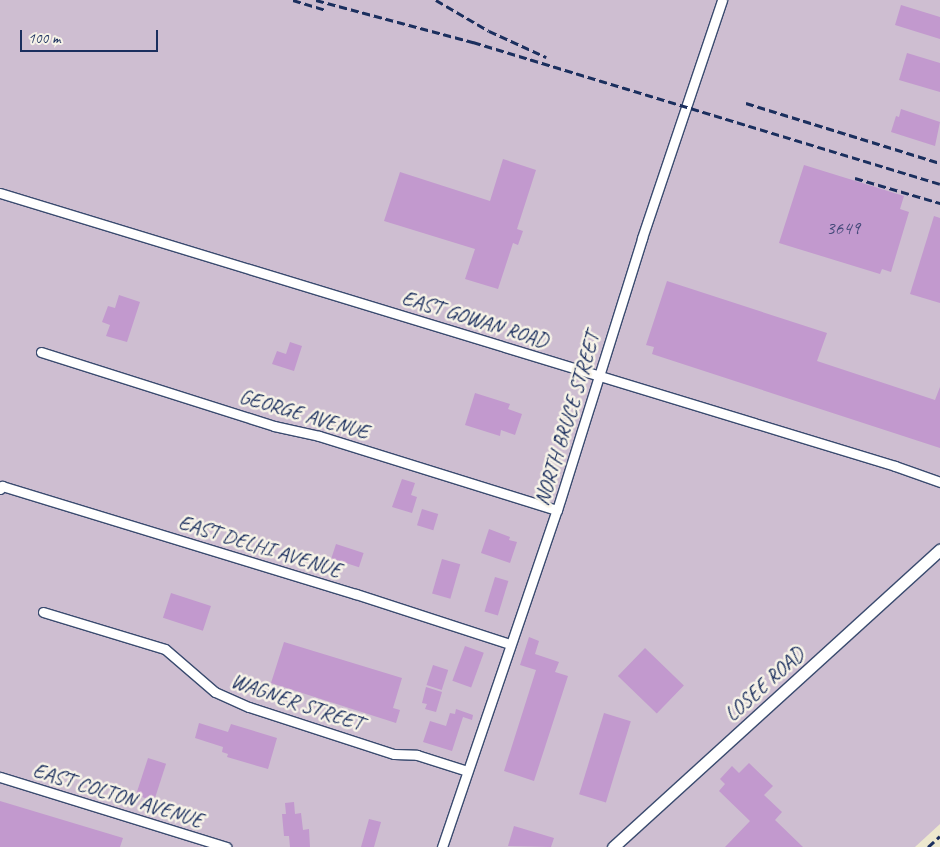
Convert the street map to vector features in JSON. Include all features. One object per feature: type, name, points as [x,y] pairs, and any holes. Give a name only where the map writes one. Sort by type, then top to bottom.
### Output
[{"type":"main road","name":"LOSEE ROAD","points":[[613,847],[940,549]]},
{"type":"street","name":"NORTH BRUCE STREET","points":[[442,847],[557,510],[642,238],[722,0]]},
{"type":"street","name":"EAST GOWAN ROAD","points":[[0,193],[599,375],[940,482]]},
{"type":"street","name":"GEORGE AVENUE","points":[[41,352],[274,426],[319,436],[557,510]]},
{"type":"street","name":"EAST DELHI AVENUE","points":[[0,489],[2,486],[154,532],[510,644]]},
{"type":"street","name":"WAGNER STREET","points":[[43,612],[164,649],[215,692],[249,707],[394,754],[417,755],[467,771]]},
{"type":"street","name":"EAST COLTON AVENUE","points":[[0,777],[226,847]]},
{"type":"shaded area","points":[[0,0],[940,0],[940,824],[915,847],[0,847]]},
{"type":"building","points":[[901,5],[940,17],[940,39],[895,25]]},
{"type":"building","points":[[907,53],[940,63],[940,92],[899,80]]},
{"type":"building","points":[[901,109],[940,122],[935,146],[891,132],[896,116],[899,117]]},
{"type":"building","points":[[503,159],[536,170],[517,229],[523,231],[518,245],[513,243],[498,289],[465,279],[475,249],[384,221],[400,172],[490,201]]},
{"type":"building","points":[[804,165],[904,196],[900,209],[909,212],[891,272],[882,269],[880,274],[779,243]]},
{"type":"building","points":[[934,216],[940,218],[940,303],[910,294]]},
{"type":"building","points":[[667,281],[827,333],[817,361],[935,400],[940,387],[940,448],[652,354],[654,347],[646,345]]},
{"type":"building","points":[[119,295],[140,302],[127,342],[106,336],[110,325],[102,322],[108,306],[115,308]]},
{"type":"building","points":[[290,342],[302,346],[294,371],[272,364],[277,351],[286,354]]},
{"type":"building","points":[[475,393],[510,404],[508,409],[522,414],[515,435],[501,430],[500,436],[465,425]]},
{"type":"building","points":[[402,479],[415,483],[411,495],[417,497],[412,513],[392,507]]},
{"type":"building","points":[[422,509],[438,514],[433,530],[417,525]]},
{"type":"building","points":[[489,529],[510,537],[509,540],[517,542],[510,563],[481,553]]},
{"type":"building","points":[[336,544],[364,553],[359,567],[331,558]]},
{"type":"building","points":[[442,559],[460,564],[450,599],[432,594]]},
{"type":"building","points":[[495,577],[508,581],[498,616],[484,611]]},
{"type":"building","points":[[171,593],[211,606],[203,631],[163,618]]},
{"type":"building","points":[[529,637],[539,641],[535,654],[559,662],[555,672],[568,676],[534,781],[504,771],[536,670],[520,665]]},
{"type":"building","points":[[284,642],[402,678],[393,708],[400,710],[396,723],[271,683]]},
{"type":"building","points":[[465,646],[484,653],[471,688],[452,681]]},
{"type":"building","points":[[645,648],[684,686],[657,714],[618,676]]},
{"type":"building","points":[[433,665],[448,670],[442,690],[427,685]]},
{"type":"building","points":[[426,687],[442,692],[436,712],[425,709],[427,704],[422,703]]},
{"type":"building","points":[[456,709],[473,715],[472,720],[463,717],[452,751],[423,742],[430,721],[446,726],[450,713],[455,714]]},
{"type":"building","points":[[604,713],[631,721],[606,802],[579,794]]},
{"type":"building","points":[[199,723],[228,732],[231,724],[277,738],[268,769],[227,757],[228,754],[222,752],[223,747],[195,738]]},
{"type":"building","points":[[148,758],[166,764],[154,801],[136,795]]},
{"type":"building","points":[[749,763],[773,786],[764,795],[782,812],[775,820],[803,847],[725,847],[750,821],[719,791],[725,784],[720,779],[732,766],[739,773]]},
{"type":"building","points":[[0,801],[123,838],[120,847],[0,847]]},
{"type":"building","points":[[294,802],[295,814],[301,813],[303,830],[309,829],[310,847],[290,847],[289,836],[284,836],[282,814],[286,814],[285,803]]},
{"type":"building","points":[[369,819],[381,822],[374,847],[361,847]]},
{"type":"building","points":[[514,826],[554,838],[551,847],[508,846]]},
{"type":"railway","points":[[293,0],[325,10]]},
{"type":"railway","points":[[316,0],[473,42],[940,184]]},
{"type":"railway","points":[[436,0],[489,31],[546,57]]},
{"type":"railway","points":[[746,103],[940,163]]},
{"type":"railway","points":[[855,178],[940,203]]},
{"type":"railway","points":[[928,847],[940,836]]}]
